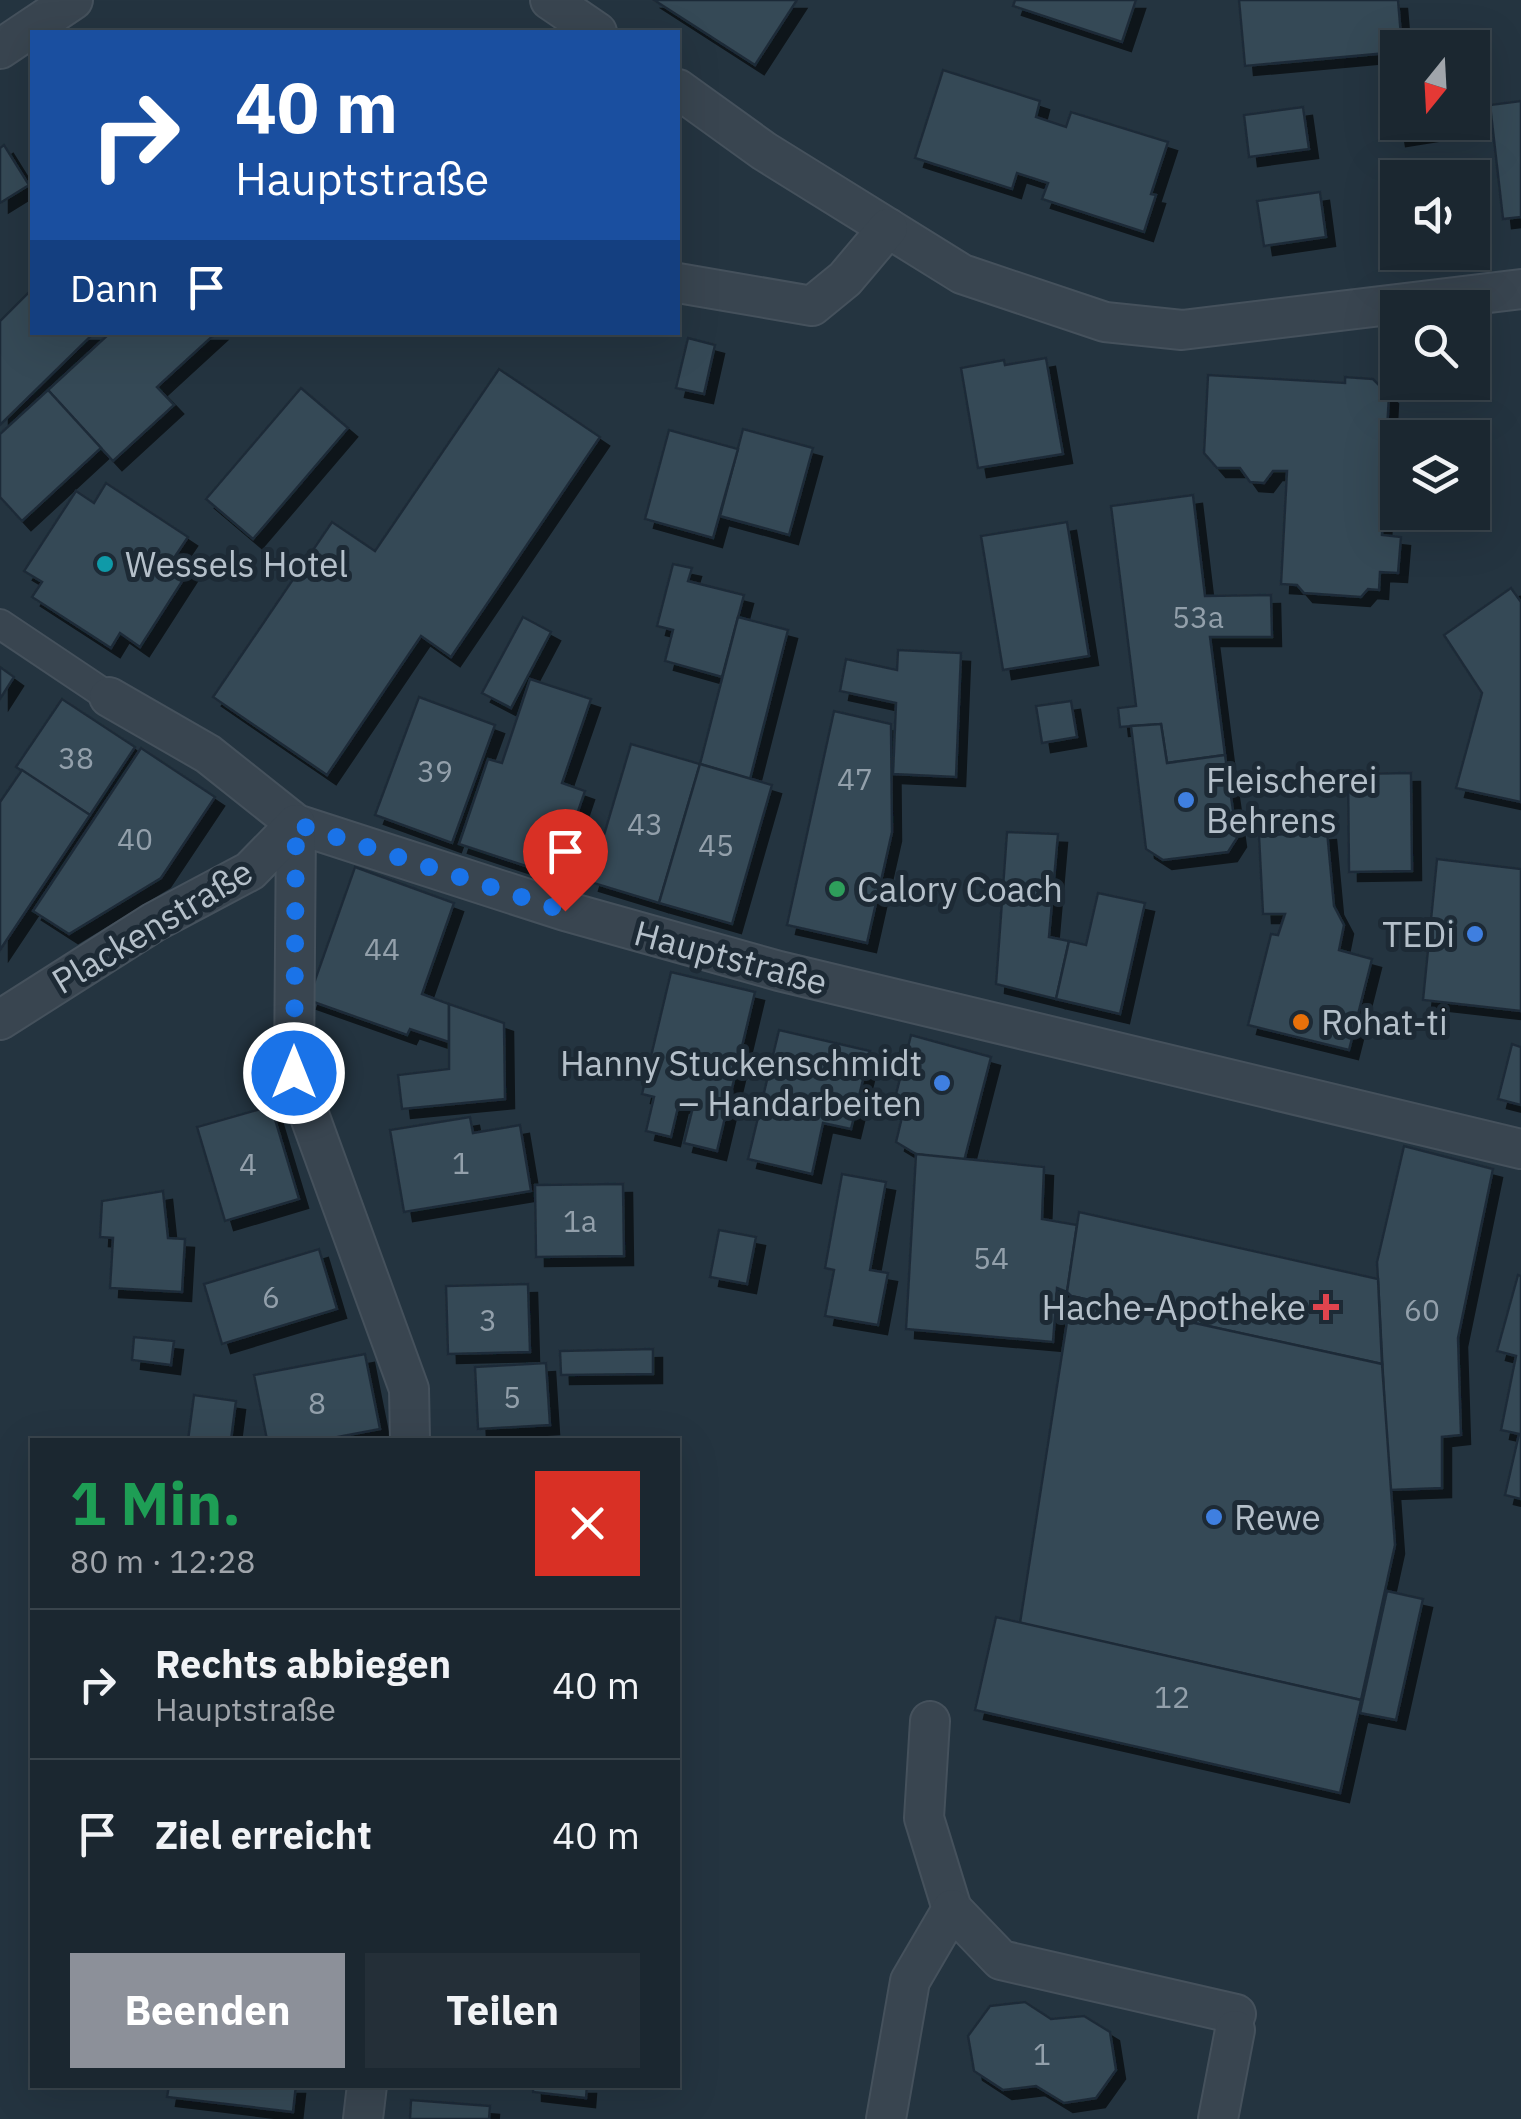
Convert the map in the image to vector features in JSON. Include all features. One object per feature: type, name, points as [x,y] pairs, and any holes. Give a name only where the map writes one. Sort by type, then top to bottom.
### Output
[{"type":"street","points":[[0,49],[73,0]]},
{"type":"street","points":[[550,0],[593,30]]},
{"type":"street","points":[[680,91],[764,151],[962,274],[1105,322],[1182,330],[1521,289]]},
{"type":"street","points":[[680,283],[812,306],[845,279],[888,228]]},
{"type":"street","name":"Hauptstraße","points":[[0,624],[109,696],[208,754],[296,824],[582,916],[746,963],[1521,1149]]},
{"type":"street","points":[[296,824],[294,1073],[409,1389],[410,1438]]},
{"type":"street","name":"Plackenstraße","points":[[0,1020],[154,922],[250,872],[296,824]]},
{"type":"street","points":[[930,1721],[924,1818],[952,1909],[1001,1960],[1235,2022],[1218,2119]]},
{"type":"street","points":[[886,2119],[910,1981],[952,1909]]},
{"type":"street","points":[[363,2119],[367,2088]]},
{"type":"building","points":[[654,0],[797,0],[755,65]]},
{"type":"building","points":[[1015,0],[1136,0],[1122,42],[1013,6]]},
{"type":"building","points":[[1239,0],[1398,0],[1400,30],[1380,30],[1380,54],[1245,66]]},
{"type":"building","points":[[943,70],[1040,101],[1036,117],[1066,127],[1071,112],[1168,142],[1151,194],[1156,195],[1144,232],[1042,199],[1048,183],[1017,173],[1012,189],[915,158]]},
{"type":"building","points":[[1521,101],[1521,217],[1503,219],[1490,105]]},
{"type":"building","points":[[1303,107],[1309,149],[1249,157],[1244,115]]},
{"type":"building","points":[[4,145],[29,185],[0,203],[0,148]]},
{"type":"building","points":[[1320,192],[1326,237],[1264,246],[1257,201]]},
{"type":"building","points":[[30,291],[30,335],[92,335],[0,425],[0,321]]},
{"type":"building","points":[[108,335],[214,335],[157,387],[174,405],[113,461],[48,390]]},
{"type":"building","points":[[688,338],[715,345],[704,394],[676,388]]},
{"type":"building","points":[[1046,358],[1063,454],[978,468],[961,368]]},
{"type":"building","points":[[499,369],[600,437],[451,657],[421,636],[327,775],[213,697],[332,522],[375,551]]},
{"type":"building","points":[[1208,375],[1345,383],[1345,377],[1373,379],[1380,386],[1380,400],[1389,400],[1388,420],[1380,420],[1380,530],[1382,535],[1401,537],[1398,573],[1380,572],[1379,590],[1368,589],[1361,597],[1304,593],[1297,585],[1281,584],[1287,471],[1273,471],[1264,483],[1250,482],[1240,468],[1217,468],[1204,453]]},
{"type":"building","points":[[301,388],[348,428],[253,539],[206,499]]},
{"type":"building","points":[[48,390],[101,448],[22,521],[0,497],[0,434]]},
{"type":"building","points":[[743,429],[813,448],[789,535],[720,516]]},
{"type":"building","points":[[669,430],[738,449],[713,538],[645,519]]},
{"type":"building","name":"Wessels Hotel","points":[[106,483],[188,537],[174,558],[190,569],[140,647],[120,633],[111,648],[32,597],[42,582],[24,571],[76,491],[94,503]]},
{"type":"building","points":[[1193,495],[1205,596],[1271,595],[1272,637],[1210,637],[1225,755],[1167,763],[1161,724],[1120,727],[1118,708],[1136,706],[1111,506]]},
{"type":"building","points":[[1067,522],[1089,656],[1003,670],[981,536]]},
{"type":"building","points":[[673,564],[692,568],[688,581],[744,595],[722,677],[665,661],[673,630],[657,626]]},
{"type":"building","points":[[1511,588],[1521,602],[1521,802],[1456,788],[1482,693],[1444,635]]},
{"type":"building","points":[[523,617],[551,632],[511,708],[482,693]]},
{"type":"building","points":[[738,617],[788,630],[750,779],[700,764]]},
{"type":"building","points":[[898,650],[961,653],[956,777],[893,774],[896,703],[840,691],[846,659],[897,670]]},
{"type":"building","points":[[0,667],[14,677],[0,699]]},
{"type":"building","points":[[530,679],[591,699],[562,783],[585,791],[556,876],[459,844],[488,759],[502,763]]},
{"type":"building","points":[[419,697],[495,725],[452,843],[375,815]]},
{"type":"building","points":[[62,699],[135,747],[90,815],[16,767]]},
{"type":"building","points":[[1071,701],[1077,737],[1042,743],[1036,706]]},
{"type":"building","points":[[834,711],[891,724],[892,832],[867,943],[787,925]]},
{"type":"building","name":"Fleischerei Behrens","points":[[1161,724],[1167,763],[1225,755],[1237,838],[1228,852],[1163,860],[1146,849],[1131,726]]},
{"type":"building","points":[[631,744],[700,764],[659,903],[590,882]]},
{"type":"building","points":[[141,748],[215,797],[161,878],[69,934],[33,911]]},
{"type":"building","points":[[700,764],[772,785],[732,924],[659,903]]},
{"type":"building","points":[[22,770],[90,815],[0,950],[0,802]]},
{"type":"building","points":[[1411,773],[1412,871],[1349,872],[1348,774]]},
{"type":"building","points":[[1327,831],[1334,906],[1344,925],[1339,950],[1372,959],[1349,1050],[1248,1025],[1271,934],[1278,935],[1285,914],[1263,914],[1259,836]]},
{"type":"building","points":[[1007,832],[1058,834],[1049,937],[1069,941],[1056,999],[996,984]]},
{"type":"building","name":"TEDi","points":[[1437,859],[1521,869],[1521,1011],[1423,1000]]},
{"type":"building","points":[[355,867],[454,903],[422,994],[449,1004],[449,1042],[410,1029],[407,1035],[308,1000]]},
{"type":"building","points":[[1098,893],[1145,903],[1120,1014],[1056,999],[1069,941],[1086,945]]},
{"type":"building","points":[[671,972],[755,992],[717,1151],[684,1143],[693,1107],[679,1103],[671,1137],[646,1131],[654,1097],[642,1094]]},
{"type":"building","points":[[449,1004],[504,1023],[505,1099],[402,1109],[398,1075],[449,1069]]},
{"type":"building","points":[[779,1030],[870,1051],[851,1129],[823,1123],[812,1174],[748,1159]]},
{"type":"building","name":"Hanny Stuckenschmidt – Handarbeiten","points":[[911,1035],[991,1057],[964,1161],[916,1154],[896,1142],[903,1113],[892,1110]]},
{"type":"building","points":[[1512,1044],[1521,1047],[1521,1105],[1498,1099]]},
{"type":"building","points":[[271,1106],[299,1199],[225,1221],[197,1127]]},
{"type":"building","points":[[470,1117],[473,1133],[520,1125],[531,1191],[404,1212],[390,1130]]},
{"type":"building","points":[[1404,1146],[1493,1169],[1458,1338],[1461,1435],[1442,1437],[1442,1488],[1389,1490],[1377,1262]]},
{"type":"building","points":[[916,1154],[1044,1167],[1042,1219],[1077,1225],[1067,1292],[1057,1288],[1053,1342],[906,1329]]},
{"type":"building","points":[[842,1174],[886,1182],[870,1270],[888,1273],[878,1325],[825,1316],[834,1270],[825,1268]]},
{"type":"building","points":[[623,1184],[624,1256],[536,1257],[535,1185]]},
{"type":"building","points":[[163,1191],[168,1238],[185,1239],[182,1292],[110,1288],[113,1238],[100,1237],[102,1201]]},
{"type":"building","points":[[1079,1212],[1378,1279],[1382,1364],[1071,1296],[1067,1292]]},
{"type":"building","points":[[719,1230],[756,1237],[747,1284],[710,1277]]},
{"type":"building","points":[[319,1249],[337,1309],[222,1344],[204,1284]]},
{"type":"building","points":[[1518,1275],[1521,1499],[1505,1495],[1519,1434],[1501,1430],[1516,1356],[1497,1351]]},
{"type":"building","points":[[528,1284],[530,1352],[448,1354],[446,1286]]},
{"type":"building","name":"Rewe","points":[[1071,1296],[1382,1364],[1395,1545],[1361,1700],[1020,1623]]},
{"type":"building","points":[[134,1337],[174,1341],[171,1365],[132,1360]]},
{"type":"building","points":[[653,1349],[653,1374],[561,1375],[560,1351]]},
{"type":"building","points":[[365,1354],[380,1429],[333,1438],[267,1438],[254,1375]]},
{"type":"building","points":[[546,1363],[550,1425],[478,1429],[475,1367]]},
{"type":"building","points":[[194,1395],[236,1401],[231,1438],[188,1438]]},
{"type":"building","points":[[1387,1591],[1423,1599],[1396,1720],[1360,1713]]},
{"type":"building","points":[[996,1617],[1361,1700],[1340,1793],[975,1710]]},
{"type":"building","points":[[1025,2002],[1051,2019],[1084,2016],[1110,2032],[1116,2070],[1096,2098],[1064,2103],[1036,2086],[1003,2090],[974,2071],[968,2036],[990,2006]]},
{"type":"building","points":[[168,2088],[296,2088],[293,2112],[167,2097]]},
{"type":"building","points":[[533,2088],[587,2088],[586,2098],[533,2092]]},
{"type":"building","points":[[411,2100],[490,2106],[489,2119],[410,2119]]},
{"type":"place","name":"Wessels Hotel","points":[[105,564]]},
{"type":"place","name":"Fleischerei Behrens","points":[[1186,800]]},
{"type":"place","name":"Calory Coach","points":[[837,889]]},
{"type":"place","name":"TEDi","points":[[1475,934]]},
{"type":"place","name":"Rohat-ti","points":[[1301,1022]]},
{"type":"place","name":"Hanny Stuckenschmidt – Handarbeiten","points":[[942,1083]]},
{"type":"place","name":"Hache-Apotheke","points":[[1326,1307]]},
{"type":"place","name":"Rewe","points":[[1214,1517]]},
{"type":"route","points":[[294,1073],[296,824],[565,911]]}]
